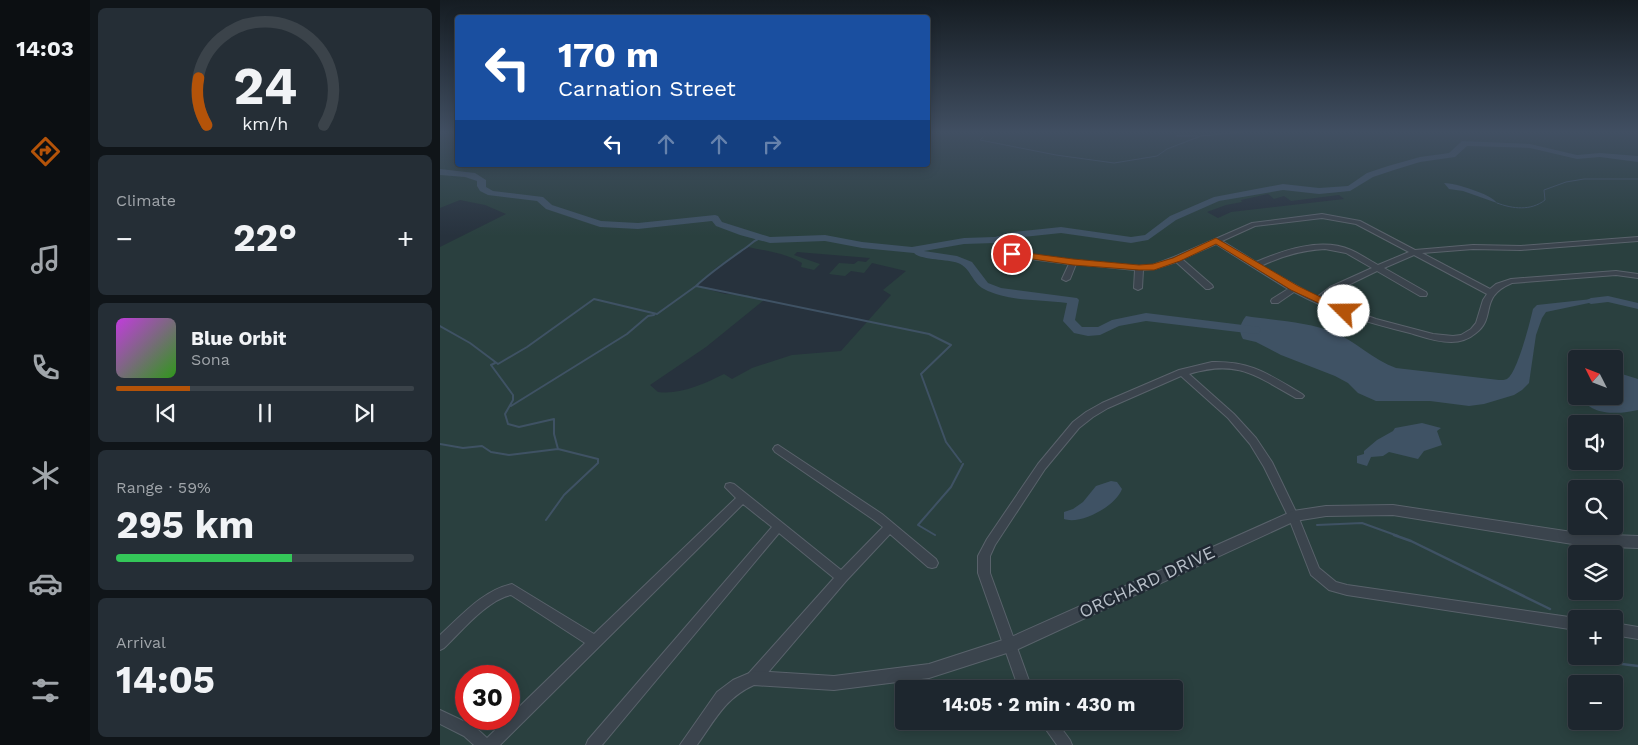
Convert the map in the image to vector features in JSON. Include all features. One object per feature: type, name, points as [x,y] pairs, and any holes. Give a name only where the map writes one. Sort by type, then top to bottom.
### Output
[{"type":"street","points":[[1001,253],[1073,262],[1139,268],[1154,267],[1177,260],[1254,224],[1322,216],[1358,222],[1489,292]]},
{"type":"street","points":[[1318,300],[1348,282],[1415,252],[1473,247],[1521,248],[1638,238]]},
{"type":"street","points":[[1216,241],[1331,307],[1387,325],[1445,338],[1462,338],[1474,332],[1482,322],[1489,292],[1500,284],[1511,281],[1616,273],[1638,276]]},
{"type":"street","points":[[1256,265],[1301,249],[1318,246],[1335,247],[1348,251],[1423,294]]},
{"type":"street","points":[[1177,260],[1209,287]]},
{"type":"street","points":[[1066,279],[1073,262]]},
{"type":"street","points":[[1138,288],[1139,268]]},
{"type":"street","points":[[1275,301],[1295,288]]},
{"type":"street","points":[[1023,680],[984,573],[984,556],[991,542],[1060,442],[1078,423],[1099,409],[1182,372],[1212,364],[1242,367],[1259,372],[1299,396]]},
{"type":"street","points":[[1182,372],[1231,416],[1253,441],[1268,465],[1293,516],[1316,571],[1333,586],[1347,590],[1568,623]]},
{"type":"street","points":[[778,449],[890,527],[932,564]]},
{"type":"street","points":[[730,487],[842,576]]},
{"type":"street","points":[[490,745],[742,498]]},
{"type":"street","name":"ORCHARD DRIVE","points":[[754,678],[799,682],[844,682],[929,671],[1011,645],[1293,516],[1326,511],[1393,510],[1585,540],[1638,542]]},
{"type":"street","points":[[593,745],[778,527]]},
{"type":"street","points":[[688,745],[722,697],[738,685],[754,678],[842,576],[890,527]]},
{"type":"street","points":[[440,644],[489,600],[506,589],[512,590],[595,642]]},
{"type":"street","points":[[1623,630],[1638,633]]},
{"type":"street","points":[[442,720],[469,731],[484,745]]},
{"type":"street","points":[[1053,730],[1062,744]]},
{"type":"green space","points":[[440,167],[1638,167],[1638,745],[440,745],[440,247],[506,214],[485,205],[460,200],[440,208]],"holes":[[[1268,194],[1274,199],[1284,196],[1291,201],[1339,195],[1344,199],[1231,212],[1218,218],[1207,212],[1226,205],[1242,202],[1241,200]],[[748,247],[789,257],[802,263],[801,267],[814,270],[820,264],[794,255],[797,252],[870,258],[866,262],[858,261],[854,264],[839,263],[829,274],[845,276],[851,271],[864,273],[872,263],[906,271],[883,290],[891,295],[841,351],[792,355],[752,368],[732,379],[724,374],[700,385],[683,390],[658,392],[650,385],[706,347],[764,300],[747,295],[725,294],[696,286],[717,267]]]},
{"type":"water","points":[[1444,183],[1488,196],[1497,203],[1463,191],[1449,189]]},
{"type":"water","points":[[1608,299],[1546,312],[1536,335],[1529,383],[1522,390],[1514,395],[1484,404],[1469,406],[1430,401],[1376,401],[1358,393],[1348,383],[1335,376],[1281,355],[1256,342],[1243,339],[1240,330],[1246,316],[1302,324],[1324,329],[1341,336],[1396,368],[1503,380],[1511,375],[1515,368],[1523,347],[1533,309],[1537,305]]},
{"type":"water","points":[[1623,374],[1638,379],[1638,410],[1615,413],[1591,408],[1587,405],[1623,405]]},
{"type":"water","points":[[1422,423],[1441,428],[1437,431],[1442,445],[1424,451],[1418,459],[1389,452],[1383,456],[1371,457],[1367,466],[1357,463],[1357,456],[1364,454],[1364,451],[1377,440],[1395,428]]},
{"type":"water","points":[[1111,481],[1117,482],[1122,489],[1113,502],[1088,517],[1071,520],[1064,519],[1064,512],[1073,509],[1083,502],[1096,486]]},
{"type":"waterway","points":[[440,172],[475,176],[482,180],[481,186],[483,189],[491,193],[540,199],[549,207],[600,224],[638,226],[715,218],[719,224],[770,240],[825,238],[862,245],[912,250],[964,241],[995,240],[1014,235],[1061,230],[1131,240],[1148,237],[1173,218],[1217,199],[1283,187],[1319,191],[1350,188],[1370,175],[1395,167]]},
{"type":"waterway","points":[[1497,203],[1516,208],[1534,206],[1545,200],[1544,190],[1566,182],[1584,179],[1638,179]]},
{"type":"waterway","points":[[696,286],[760,238]]},
{"type":"waterway","points":[[919,253],[962,261],[973,268],[984,285],[991,289],[1016,294],[1073,300],[1069,321],[1078,330],[1088,332],[1100,331],[1116,323],[1146,317],[1255,330]]},
{"type":"waterway","points":[[440,326],[470,343],[498,364],[527,347],[594,299],[657,314],[696,286]]},
{"type":"waterway","points":[[696,286],[929,334],[951,345],[921,374],[946,442],[961,462]]},
{"type":"waterway","points":[[1591,301],[1608,299],[1638,306]]},
{"type":"waterway","points":[[511,406],[627,334],[648,316],[654,315]]},
{"type":"waterway","points":[[495,363],[491,365],[513,395],[513,400],[505,414],[508,424],[519,427],[554,419],[554,434],[558,449]]},
{"type":"waterway","points":[[440,444],[463,448],[482,446],[491,452],[509,455],[558,449]]},
{"type":"waterway","points":[[546,520],[564,495],[598,463],[598,459],[558,449]]},
{"type":"waterway","points":[[935,535],[918,525],[951,487],[963,464]]},
{"type":"waterway","points":[[1317,525],[1362,523],[1398,536]]},
{"type":"waterway","points":[[1394,535],[1411,541],[1550,609]]},
{"type":"waterway","points":[[1623,664],[1638,666]]},
{"type":"route","points":[[1012,254],[1139,268],[1166,264],[1216,241],[1295,288],[1331,307],[1344,311]]}]
